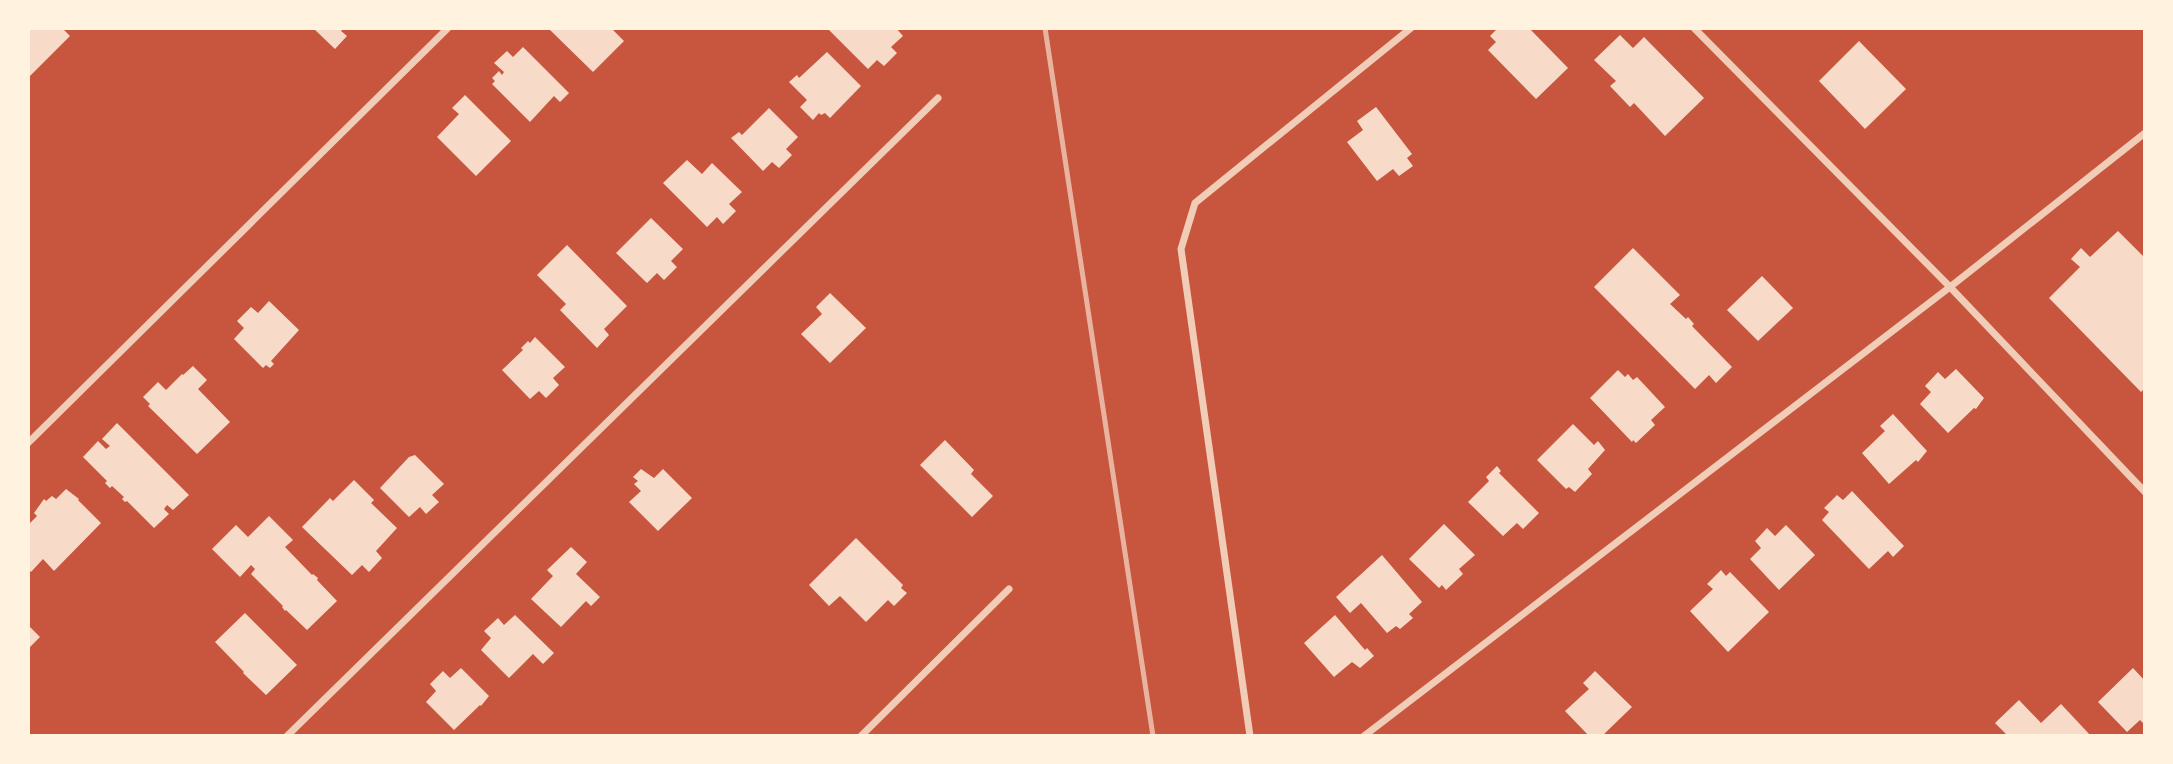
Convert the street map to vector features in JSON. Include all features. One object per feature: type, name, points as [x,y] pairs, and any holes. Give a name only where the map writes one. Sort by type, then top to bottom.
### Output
[{"type":"street","points":[[28,443],[448,28]]},
{"type":"street","points":[[1250,736],[1181,249],[1195,202],[1411,28]]},
{"type":"street","points":[[1694,28],[1950,287],[2145,492]]},
{"type":"street","points":[[287,736],[938,98]]},
{"type":"street","points":[[1364,736],[1950,287],[2145,134]]},
{"type":"street","points":[[861,736],[1009,589]]},
{"type":"building","points":[[28,28],[62,28],[70,36],[28,78]]},
{"type":"building","points":[[313,28],[344,28],[341,31],[347,36],[335,49]]},
{"type":"building","points":[[548,28],[611,28],[624,41],[593,72]]},
{"type":"building","points":[[827,28],[896,28],[903,36],[891,47],[897,53],[884,66],[877,60],[868,69]]},
{"type":"building","points":[[1498,28],[1529,28],[1568,68],[1536,99],[1488,50],[1496,42],[1490,36]]},
{"type":"building","points":[[1620,35],[1633,48],[1644,37],[1704,98],[1665,136],[1634,103],[1630,107],[1610,86],[1616,81],[1594,60]]},
{"type":"building","points":[[1859,41],[1906,89],[1865,129],[1819,81]]},
{"type":"building","points":[[523,47],[569,93],[560,102],[554,96],[530,122],[492,84],[495,81],[492,78],[499,71],[502,75],[504,72],[494,63],[507,51],[513,57]]},
{"type":"building","points":[[827,52],[861,86],[830,118],[825,113],[819,113],[813,120],[800,107],[807,100],[789,82],[797,75],[799,78]]},
{"type":"building","points":[[465,95],[511,141],[476,176],[437,137],[459,114],[452,108]]},
{"type":"building","points":[[1376,107],[1412,154],[1407,158],[1413,166],[1399,176],[1393,169],[1377,181],[1347,142],[1363,130],[1357,121]]},
{"type":"building","points":[[769,108],[798,137],[786,149],[792,155],[779,168],[772,162],[763,171],[731,138],[739,132],[742,135]]},
{"type":"building","points":[[687,160],[702,174],[712,163],[742,192],[729,204],[736,211],[723,224],[717,217],[707,227],[663,183]]},
{"type":"building","points":[[651,218],[683,249],[671,261],[677,267],[664,280],[657,273],[647,283],[616,253]]},
{"type":"building","points":[[2118,231],[2145,258],[2145,388],[2141,392],[2049,298],[2080,267],[2071,259],[2081,248],[2090,257]]},
{"type":"building","points":[[567,245],[627,306],[604,329],[609,335],[597,348],[560,310],[566,304],[537,275]]},
{"type":"building","points":[[1633,248],[1680,295],[1670,304],[1686,319],[1688,317],[1694,324],[1692,326],[1732,367],[1716,383],[1709,375],[1695,389],[1594,287]]},
{"type":"building","points":[[1762,276],[1793,308],[1758,341],[1727,310]]},
{"type":"building","points":[[830,293],[866,328],[830,363],[801,334],[822,314],[816,307]]},
{"type":"building","points":[[269,301],[299,330],[271,361],[274,364],[270,368],[266,365],[263,368],[234,339],[244,328],[237,321],[251,307],[258,313]]},
{"type":"building","points":[[535,337],[565,367],[553,378],[559,385],[546,398],[539,391],[530,399],[502,370],[523,350],[521,348],[528,341],[530,343]]},
{"type":"building","points":[[193,366],[207,380],[198,389],[230,422],[197,454],[148,406],[150,404],[143,397],[158,382],[166,390]]},
{"type":"building","points":[[1956,369],[1984,398],[1976,409],[1948,433],[1920,404],[1931,392],[1925,386],[1938,372],[1945,379]]},
{"type":"building","points":[[1618,370],[1625,377],[1628,374],[1633,380],[1637,377],[1665,407],[1651,420],[1655,425],[1636,443],[1590,398]]},
{"type":"building","points":[[1893,414],[1927,451],[1918,462],[1916,460],[1889,484],[1862,453],[1885,431],[1880,426]]},
{"type":"building","points":[[117,423],[189,495],[173,510],[167,505],[164,509],[169,514],[154,528],[122,499],[124,497],[105,483],[107,481],[83,457],[98,441],[106,449],[110,446],[102,439]]},
{"type":"building","points":[[1573,424],[1594,445],[1598,441],[1605,450],[1588,469],[1592,474],[1575,492],[1569,487],[1566,489],[1537,460]]},
{"type":"building","points":[[945,440],[974,470],[971,474],[993,496],[972,517],[920,465]]},
{"type":"building","points":[[415,455],[444,484],[432,495],[439,502],[426,514],[420,507],[409,517],[380,488],[409,457]]},
{"type":"building","points":[[1497,466],[1501,471],[1499,473],[1539,513],[1523,529],[1517,523],[1503,536],[1468,502],[1489,481],[1486,477]]},
{"type":"building","points":[[641,469],[654,478],[663,469],[692,498],[658,531],[629,502],[641,491],[634,484],[638,481],[633,477]]},
{"type":"building","points":[[354,480],[374,500],[371,503],[397,528],[376,551],[382,558],[369,572],[362,565],[352,575],[302,527],[330,498],[333,501]]},
{"type":"building","points":[[66,489],[101,523],[54,571],[43,559],[31,572],[28,569],[28,525],[37,516],[34,513],[44,499],[46,501],[52,496],[56,499]]},
{"type":"building","points":[[1852,491],[1904,546],[1893,557],[1888,551],[1869,569],[1822,520],[1829,512],[1824,508],[1837,495],[1843,500]]},
{"type":"building","points":[[269,516],[293,540],[285,547],[318,578],[337,601],[307,630],[285,611],[251,574],[255,569],[251,565],[240,577],[212,549],[236,525],[248,537]]},
{"type":"building","points":[[1444,524],[1475,555],[1459,569],[1463,574],[1446,590],[1442,585],[1439,588],[1409,559]]},
{"type":"building","points":[[1786,525],[1815,555],[1779,590],[1750,559],[1761,548],[1755,541],[1767,528],[1775,536]]},
{"type":"building","points":[[856,538],[903,585],[901,588],[907,593],[894,606],[888,600],[866,622],[840,596],[829,606],[809,585]]},
{"type":"building","points":[[571,547],[587,562],[576,574],[600,597],[591,606],[586,601],[561,627],[531,599],[553,576],[547,570]]},
{"type":"building","points":[[1382,555],[1422,602],[1409,614],[1413,618],[1400,629],[1396,626],[1387,633],[1361,603],[1350,613],[1336,597]]},
{"type":"building","points":[[1721,570],[1726,576],[1730,572],[1769,612],[1728,652],[1690,611],[1713,589],[1707,584]]},
{"type":"building","points":[[245,613],[297,665],[266,695],[215,642]]},
{"type":"building","points":[[515,615],[554,653],[543,664],[533,654],[509,678],[481,650],[491,638],[484,631],[498,618],[504,625]]},
{"type":"building","points":[[1335,615],[1365,650],[1367,648],[1374,656],[1360,668],[1352,662],[1334,677],[1304,643]]},
{"type":"building","points":[[28,625],[40,637],[28,649]]},
{"type":"building","points":[[461,668],[489,696],[454,730],[426,702],[436,691],[430,684],[443,671],[450,678]]},
{"type":"building","points":[[2133,668],[2145,681],[2145,725],[2140,720],[2127,732],[2098,702]]},
{"type":"building","points":[[1595,671],[1632,707],[1602,736],[1589,736],[1565,711],[1589,689],[1583,683]]},
{"type":"building","points":[[2019,700],[2041,723],[2061,704],[2091,736],[2008,736],[1995,723]]},
{"type":"railway","points":[[1045,28],[1153,736]]}]
